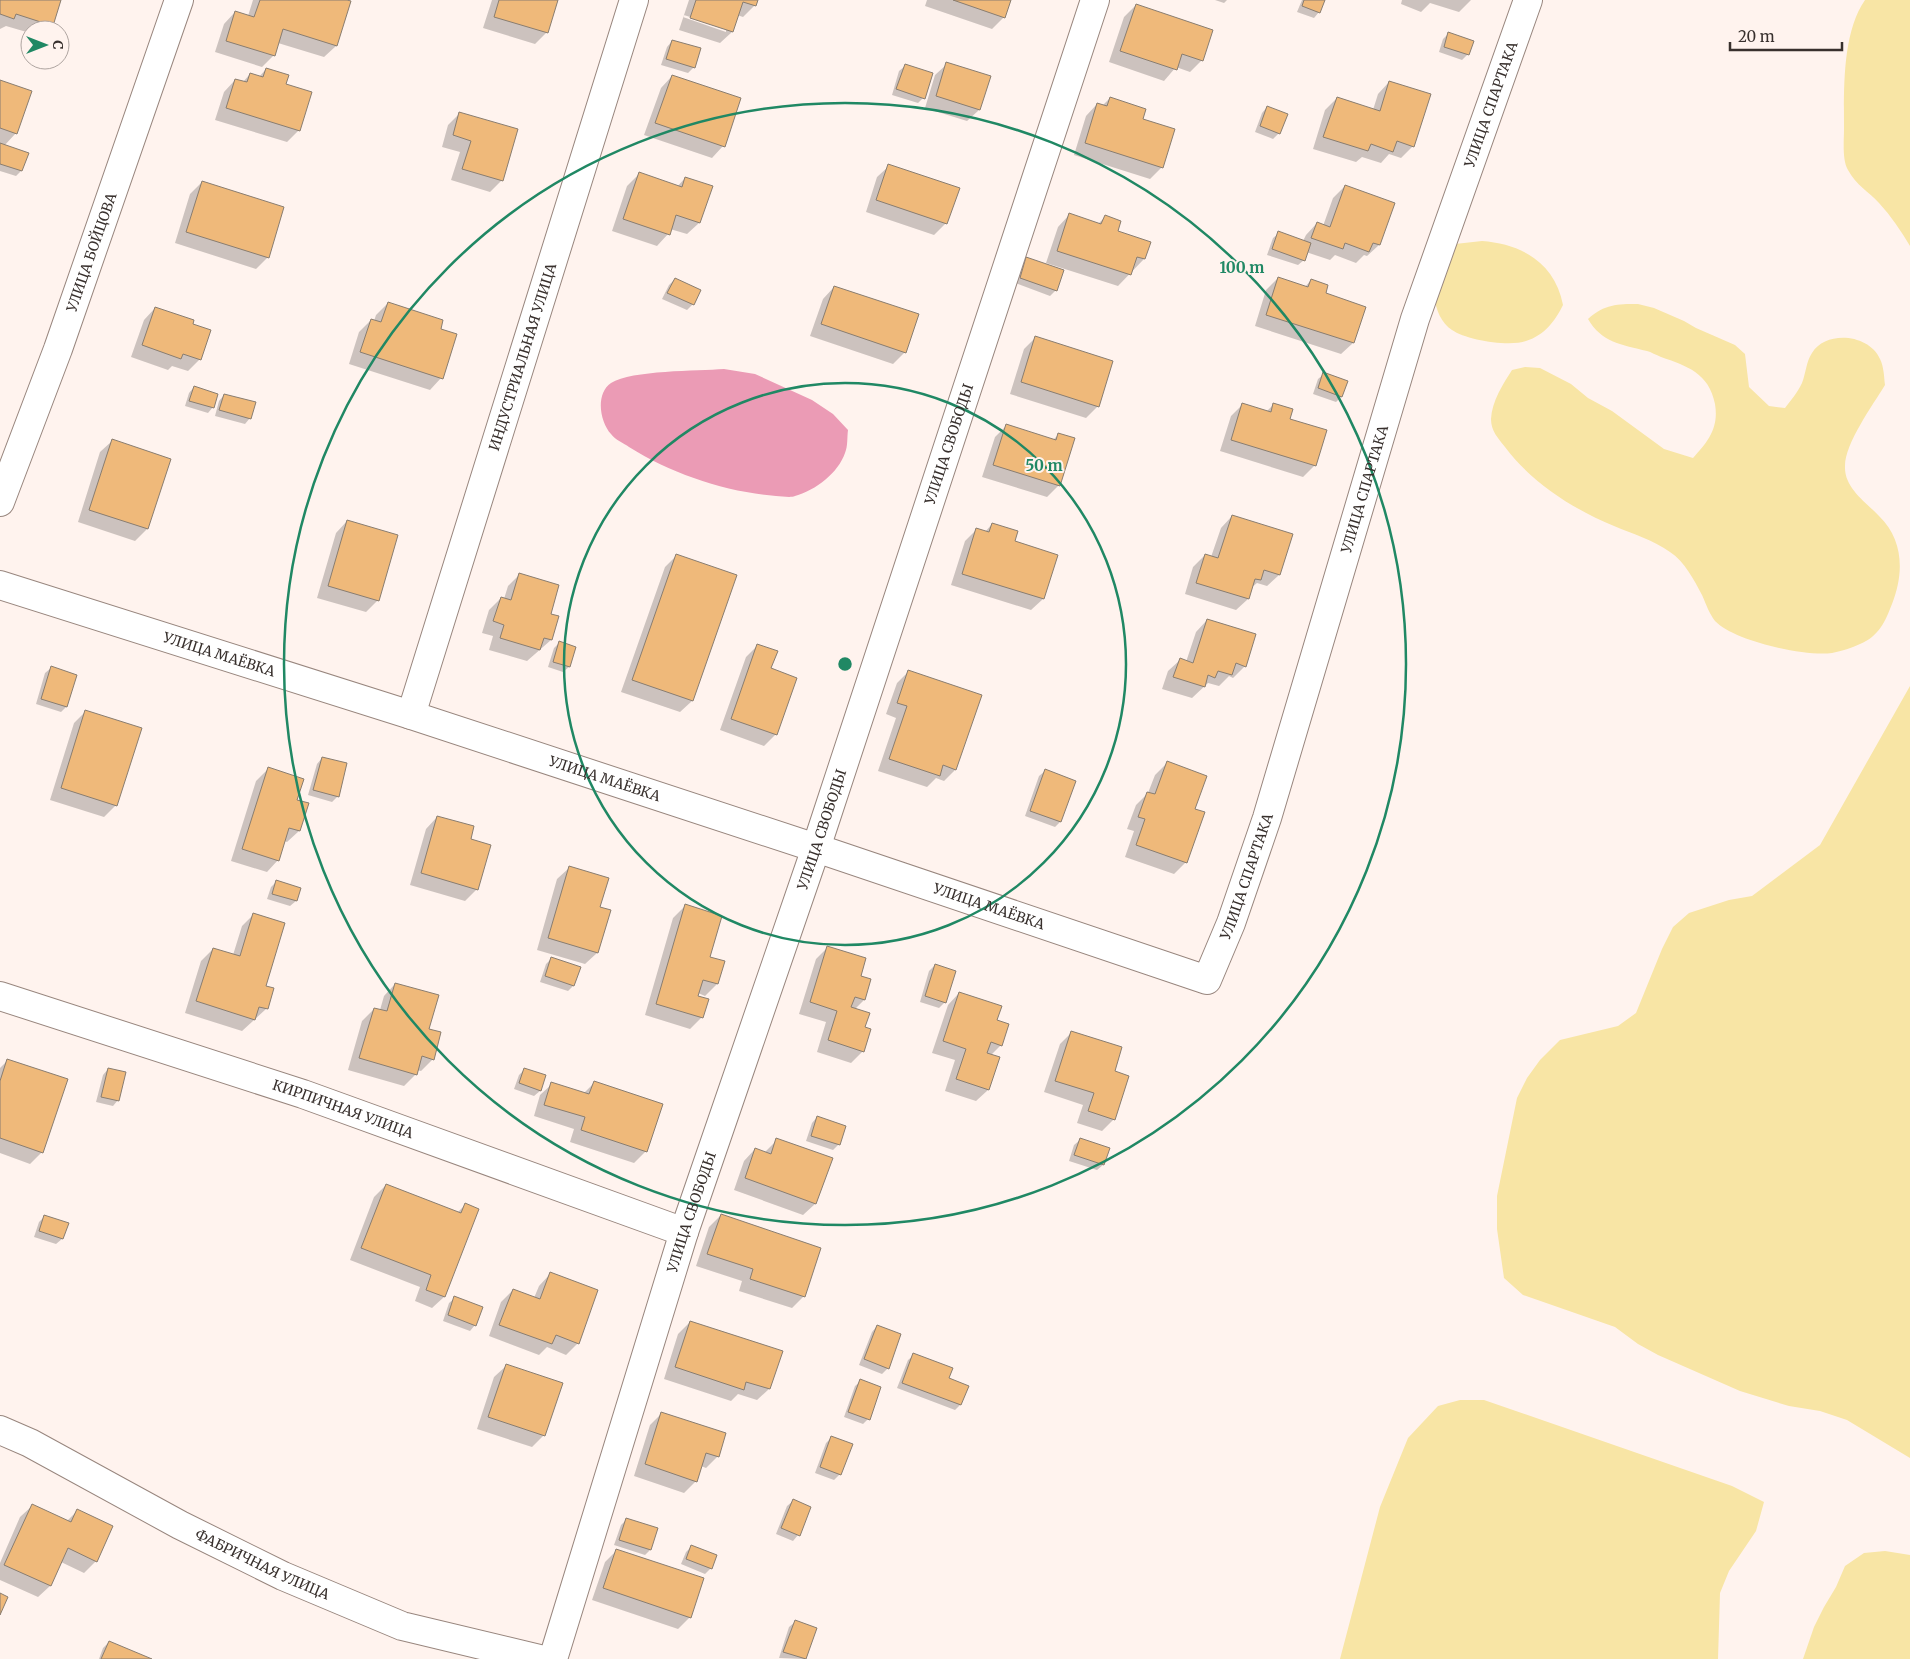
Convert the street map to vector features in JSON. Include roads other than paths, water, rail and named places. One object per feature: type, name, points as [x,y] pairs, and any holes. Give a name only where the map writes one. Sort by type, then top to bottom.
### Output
[{"type":"street","name":"УЛИЦА БОЙЦОВА","points":[[0,502],[58,349],[180,0]]},
{"type":"street","name":"ИНДУСТРИАЛЬНАЯ УЛИЦА","points":[[411,715],[634,0]]},
{"type":"street","name":"УЛИЦА СВОБОДЫ","points":[[554,1659],[684,1232],[816,848],[1095,0]]},
{"type":"street","name":"УЛИЦА СПАРТАКА","points":[[1207,980],[1231,923],[1267,818],[1415,319],[1528,0]]},
{"type":"street","name":"УЛИЦА МАЁВКА","points":[[0,585],[411,715],[816,848],[1207,980]]},
{"type":"street","name":"КИРПИЧНАЯ УЛИЦА","points":[[0,996],[303,1094],[684,1232]]},
{"type":"street","name":"ФАБРИЧНАЯ УЛИЦА","points":[[0,1430],[30,1442],[180,1525],[283,1576],[402,1626],[540,1659]]}]
